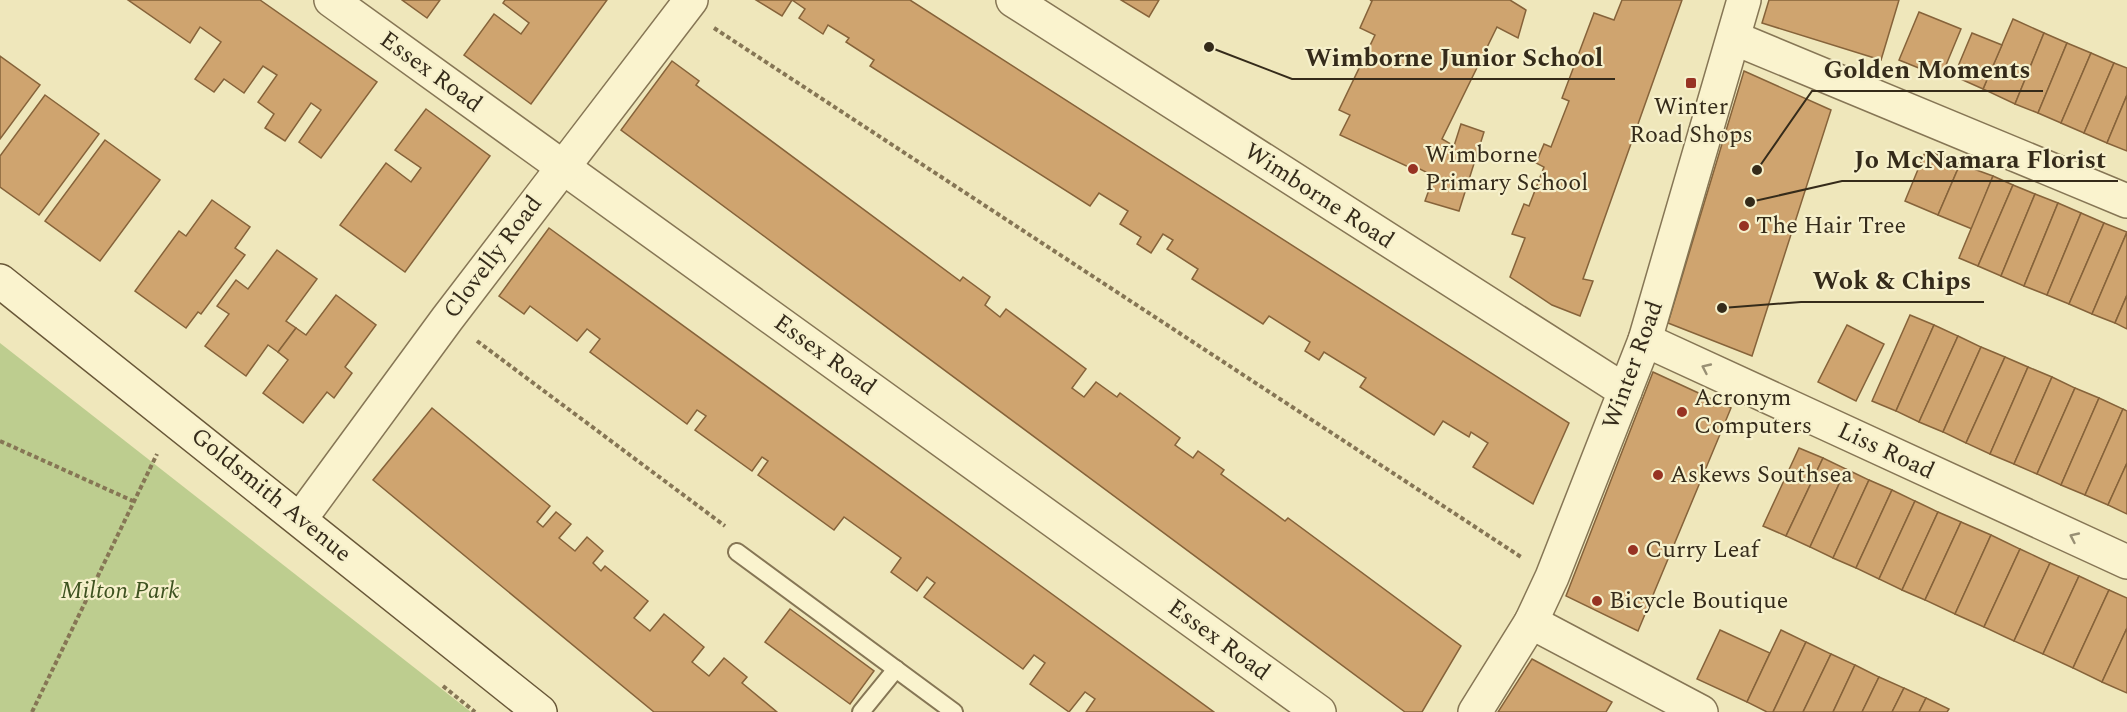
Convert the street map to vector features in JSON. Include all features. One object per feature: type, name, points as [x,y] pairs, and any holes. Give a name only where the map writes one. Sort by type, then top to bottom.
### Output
[{"type":"street","name":"Essex Road","points":[[331,0],[1319,712]]},
{"type":"street","name":"Wimborne Road","points":[[1013,0],[1625,391]]},
{"type":"street","name":"Winter Road","points":[[1475,712],[1531,622],[1552,577],[1645,340],[1744,0]]},
{"type":"street","name":"Clovelly Road","points":[[301,518],[562,166],[688,4]]},
{"type":"street","points":[[1734,38],[2127,201]]},
{"type":"street","name":"Goldsmith Avenue","points":[[0,281],[301,518],[540,712]]},
{"type":"street","name":"Liss Road","points":[[1645,340],[2127,562]]},
{"type":"street","points":[[1531,622],[1701,712]]},
{"type":"lane","points":[[737,552],[954,712]]},
{"type":"lane","points":[[861,712],[896,669]]},
{"type":"path","points":[[688,4],[1552,577]]},
{"type":"path","points":[[447,319],[743,540],[737,552]]},
{"type":"path","points":[[32,712],[133,501],[177,420]]},
{"type":"path","points":[[0,441],[133,501]]},
{"type":"green space","name":"Milton Park","points":[[0,343],[471,712],[0,712]]},
{"type":"building","points":[[128,0],[260,0],[377,82],[321,158],[299,142],[321,110],[311,103],[285,141],[265,128],[274,114],[258,102],[277,75],[263,66],[244,93],[224,79],[214,92],[195,79],[221,42],[200,27],[190,43]]},
{"type":"building","points":[[402,0],[440,0],[427,18]]},
{"type":"building","points":[[505,0],[607,0],[531,104],[464,55],[494,14],[521,34],[529,23],[503,3]]},
{"type":"building","points":[[756,0],[792,0],[782,16]]},
{"type":"building","points":[[792,0],[910,0],[1569,423],[1533,504],[1473,467],[1488,443],[1471,432],[1469,437],[1443,421],[1434,435],[1360,387],[1366,378],[1324,352],[1319,360],[1305,351],[1310,342],[1269,316],[1263,324],[1192,279],[1198,269],[1167,249],[1173,240],[1163,234],[1151,253],[1137,244],[1141,237],[1120,224],[1128,211],[1099,193],[1090,206],[870,66],[874,60],[846,42],[849,38],[828,25],[823,34],[799,18],[805,9]]},
{"type":"building","points":[[1121,0],[1159,0],[1149,17]]},
{"type":"building","points":[[1370,0],[1510,0],[1526,10],[1518,38],[1497,27],[1442,139],[1454,146],[1461,124],[1484,132],[1459,211],[1425,201],[1434,176],[1416,167],[1415,170],[1340,135],[1350,115],[1339,110],[1375,35],[1360,28],[1372,1]]},
{"type":"building","points":[[1622,0],[1682,0],[1583,279],[1593,281],[1580,316],[1552,305],[1510,277],[1525,238],[1512,234],[1524,204],[1529,206],[1544,167],[1536,163],[1544,144],[1551,147],[1569,101],[1562,98],[1594,13],[1614,20]]},
{"type":"building","points":[[1769,0],[1899,0],[1881,60],[1762,23]]},
{"type":"building","points":[[1919,12],[1961,29],[1941,77],[1899,60]]},
{"type":"building","points":[[2013,19],[2044,33],[2015,104],[1983,89]]},
{"type":"building","points":[[1972,33],[2002,45],[1983,89],[1954,76]]},
{"type":"building","points":[[2044,33],[2067,43],[2038,113],[2015,104]]},
{"type":"building","points":[[2067,43],[2091,53],[2061,123],[2038,113]]},
{"type":"building","points":[[2091,53],[2114,63],[2084,133],[2061,123]]},
{"type":"building","points":[[0,56],[40,85],[0,139]]},
{"type":"building","points":[[672,61],[699,81],[696,85],[960,281],[963,277],[990,297],[985,305],[1000,317],[1006,309],[1086,369],[1072,388],[1084,397],[1096,382],[1117,397],[1120,393],[1180,438],[1175,445],[1193,458],[1198,451],[1224,470],[1221,474],[1285,521],[1288,518],[1461,646],[1422,712],[1405,712],[621,130]]},
{"type":"building","points":[[2114,63],[2127,68],[2127,95],[2107,143],[2084,133]]},
{"type":"building","points":[[1744,71],[1831,110],[1752,356],[1668,323]]},
{"type":"building","points":[[45,95],[99,134],[39,215],[0,187],[0,156]]},
{"type":"building","points":[[2127,95],[2127,151],[2107,143]]},
{"type":"building","points":[[426,109],[490,156],[405,272],[340,225],[386,163],[411,182],[421,168],[395,150]]},
{"type":"building","points":[[105,140],[160,180],[100,261],[45,221]]},
{"type":"building","points":[[1926,150],[1960,164],[1938,215],[1905,201]]},
{"type":"building","points":[[1960,164],[1993,176],[1972,229],[1938,215]]},
{"type":"building","points":[[1993,176],[2013,185],[1978,266],[1959,258]]},
{"type":"building","points":[[2013,185],[2035,194],[2001,276],[1978,266]]},
{"type":"building","points":[[2035,194],[2058,203],[2024,286],[2001,276]]},
{"type":"building","points":[[212,200],[250,227],[235,248],[245,255],[201,314],[198,312],[186,328],[135,291],[179,231],[186,236]]},
{"type":"building","points":[[2058,203],[2081,213],[2047,295],[2024,286]]},
{"type":"building","points":[[2081,213],[2104,223],[2069,304],[2047,295]]},
{"type":"building","points":[[2104,223],[2127,232],[2092,314],[2069,304]]},
{"type":"building","points":[[549,228],[1214,712],[1086,712],[1095,699],[1085,692],[1069,712],[1030,684],[1045,663],[1034,655],[1023,669],[924,597],[935,583],[927,577],[917,591],[891,572],[901,558],[844,517],[834,530],[758,475],[768,461],[762,457],[752,471],[695,430],[706,416],[697,410],[687,424],[590,352],[600,339],[587,329],[577,341],[530,306],[524,314],[499,296]]},
{"type":"building","points":[[2127,232],[2127,295],[2115,323],[2092,314]]},
{"type":"building","points":[[277,250],[317,279],[286,321],[296,328],[278,352],[268,345],[246,376],[205,346],[229,314],[217,306],[236,280],[248,289]]},
{"type":"building","points":[[336,295],[376,325],[345,367],[352,373],[334,398],[327,392],[303,423],[263,393],[288,360],[278,352],[296,328],[306,335]]},
{"type":"building","points":[[2127,295],[2127,329],[2115,323]]},
{"type":"building","points":[[1910,315],[1934,325],[1896,411],[1872,401]]},
{"type":"building","points":[[1847,325],[1884,344],[1856,401],[1818,382]]},
{"type":"building","points":[[1934,325],[1958,336],[1919,422],[1896,411]]},
{"type":"building","points":[[1958,336],[1981,347],[1943,432],[1919,422]]},
{"type":"building","points":[[1981,347],[2005,357],[1966,443],[1943,432]]},
{"type":"building","points":[[2005,357],[2028,367],[1990,454],[1966,443]]},
{"type":"building","points":[[2028,367],[2052,377],[2014,464],[1990,454]]},
{"type":"building","points":[[1653,372],[1731,408],[1638,631],[1566,596]]},
{"type":"building","points":[[2052,377],[2075,388],[2037,474],[2014,464]]},
{"type":"building","points":[[2075,388],[2099,398],[2061,485],[2037,474]]},
{"type":"building","points":[[2099,398],[2123,409],[2085,495],[2061,485]]},
{"type":"building","points":[[432,408],[550,506],[537,522],[543,527],[556,512],[571,524],[559,538],[575,551],[587,537],[603,551],[593,563],[601,571],[605,566],[648,601],[634,618],[650,631],[664,614],[704,647],[692,662],[709,676],[724,658],[747,677],[742,683],[777,712],[654,712],[373,480]]},
{"type":"building","points":[[2123,409],[2127,411],[2127,463],[2108,505],[2085,495]]},
{"type":"building","points":[[1799,448],[1823,458],[1786,536],[1763,526]]},
{"type":"building","points":[[1823,458],[1846,469],[1810,547],[1786,536]]},
{"type":"building","points":[[2127,463],[2127,514],[2108,505]]},
{"type":"building","points":[[1846,469],[1869,480],[1833,558],[1810,547]]},
{"type":"building","points":[[1869,480],[1892,490],[1856,568],[1833,558]]},
{"type":"building","points":[[1892,490],[1915,501],[1879,579],[1856,568]]},
{"type":"building","points":[[1915,501],[1938,512],[1902,590],[1879,579]]},
{"type":"building","points":[[1938,512],[1961,522],[1925,600],[1902,590]]},
{"type":"building","points":[[1961,522],[1991,535],[1955,614],[1925,600]]},
{"type":"building","points":[[1991,535],[2020,549],[1984,627],[1955,614]]},
{"type":"building","points":[[2020,549],[2050,563],[2014,641],[1984,627]]},
{"type":"building","points":[[2050,563],[2079,576],[2043,654],[2014,641]]},
{"type":"building","points":[[2079,576],[2109,590],[2073,668],[2043,654]]},
{"type":"building","points":[[2109,590],[2127,598],[2127,628],[2102,682],[2073,668]]},
{"type":"building","points":[[790,609],[874,671],[850,704],[765,642]]},
{"type":"building","points":[[2127,628],[2127,693],[2102,682]]},
{"type":"building","points":[[1720,630],[1770,653],[1747,702],[1697,679]]},
{"type":"building","points":[[1781,630],[1806,642],[1773,712],[1767,712],[1747,702]]},
{"type":"building","points":[[1806,642],[1831,654],[1803,712],[1773,712]]},
{"type":"building","points":[[1831,654],[1855,665],[1833,712],[1803,712]]},
{"type":"building","points":[[1532,659],[1612,702],[1606,712],[1498,712]]},
{"type":"building","points":[[1855,665],[1879,677],[1862,712],[1833,712]]},
{"type":"building","points":[[1879,677],[1904,688],[1892,712],[1862,712]]},
{"type":"building","points":[[1904,688],[1926,698],[1919,712],[1892,712]]},
{"type":"building","points":[[1926,698],[1949,709],[1947,712],[1919,712]]},
{"type":"place","name":"Wimborne Junior School","points":[[1209,47]]},
{"type":"place","name":"Winter Road Shops","points":[[1691,83]]},
{"type":"place","name":"Wimborne Primary School","points":[[1413,169]]},
{"type":"place","name":"Golden Moments","points":[[1757,170]]},
{"type":"place","name":"Jo McNamara Florist","points":[[1750,202]]},
{"type":"place","name":"The Hair Tree","points":[[1744,226]]},
{"type":"place","name":"Wok & Chips","points":[[1722,308]]},
{"type":"place","name":"Acronym Computers","points":[[1682,412]]},
{"type":"place","name":"Askews Southsea","points":[[1658,475]]},
{"type":"place","name":"Curry Leaf","points":[[1633,550]]},
{"type":"place","name":"Bicycle Boutique","points":[[1597,601]]}]
